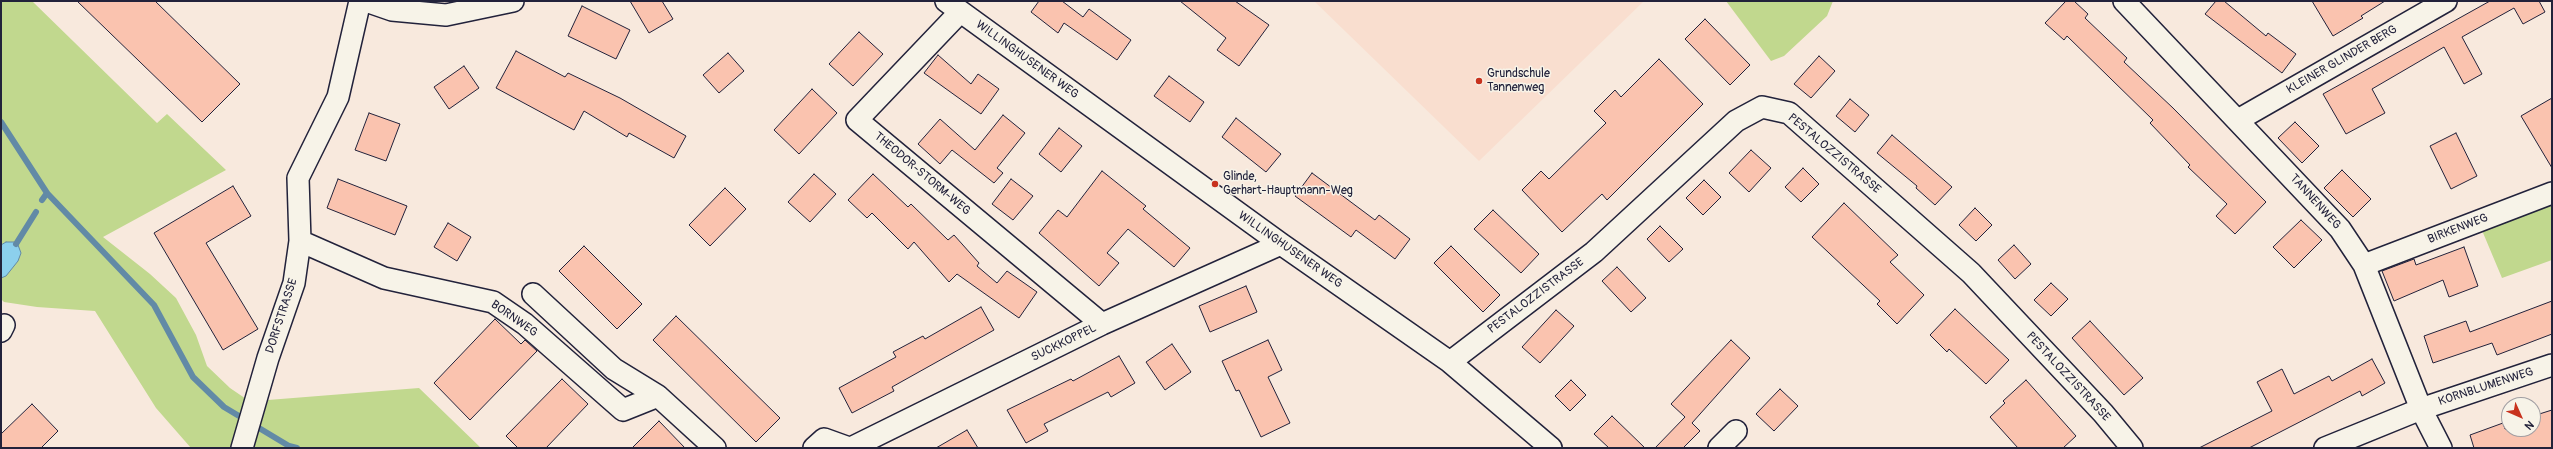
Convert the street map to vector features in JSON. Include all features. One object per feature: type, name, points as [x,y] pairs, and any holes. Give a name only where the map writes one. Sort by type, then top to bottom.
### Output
[{"type":"street","name":"DORFSTRASSE","points":[[244,441],[294,284],[300,241],[298,178],[338,97],[360,1]]},
{"type":"street","points":[[366,1],[392,10],[446,15],[513,1]]},
{"type":"street","name":"TANNENWEG","points":[[2124,1],[2340,229],[2364,264],[2421,408],[2441,448]]},
{"type":"street","name":"KLEINER GLINDER BERG","points":[[2238,120],[2446,1]]},
{"type":"street","name":"WILLINGHUSENER WEG","points":[[953,6],[1281,244],[1450,362],[1551,448]]},
{"type":"street","name":"THEODOR-STORM-WEG","points":[[953,6],[858,120],[1102,324]]},
{"type":"street","name":"PESTALOZZISTRASSE","points":[[1450,362],[1594,252],[1736,121],[1762,107],[1789,113],[1971,273],[2103,413],[2132,448]]},
{"type":"street","name":"BIRKENWEG","points":[[2364,264],[2552,193]]},
{"type":"street","name":"BORNWEG","points":[[300,241],[384,278],[493,302],[525,324],[623,410],[658,396]]},
{"type":"street","name":"SUCKKOPPEL","points":[[819,443],[850,448],[1102,324],[1281,244]]},
{"type":"street","points":[[533,294],[614,369],[658,396],[715,448]]},
{"type":"street","name":"KORNBLUMENWEG","points":[[2421,408],[2552,365]]},
{"type":"street","points":[[592,383],[614,369]]},
{"type":"street","points":[[2325,448],[2421,408]]},
{"type":"street","points":[[1719,448],[1736,430]]},
{"type":"shaded area","name":"Grundschule Tannenweg","points":[[1314,1],[1644,1],[1479,161]]},
{"type":"green space","points":[[1,1],[32,1],[157,123],[167,114],[226,170],[103,237],[150,274],[176,298],[196,335],[207,366],[230,388],[252,403],[239,448],[191,448],[156,408],[95,311],[37,307],[4,302],[1,299],[1,278],[6,276],[6,242],[1,245]]},
{"type":"green space","points":[[1726,1],[1833,1],[1827,16],[1784,56],[1771,61]]},
{"type":"green space","points":[[2552,199],[2552,260],[2502,278],[2481,228]]},
{"type":"green space","points":[[419,388],[481,448],[254,448],[268,400]]},
{"type":"water","points":[[6,242],[14,242],[18,245],[21,253],[18,261],[6,276],[1,278],[1,245]]},
{"type":"building","points":[[77,1],[155,1],[240,84],[202,122]]},
{"type":"building","points":[[630,1],[662,1],[673,19],[649,33]]},
{"type":"building","points":[[1039,1],[1062,1],[1083,17],[1089,9],[1131,40],[1117,60],[1064,23],[1058,33],[1031,12]]},
{"type":"building","points":[[1180,1],[1235,1],[1269,25],[1239,66],[1217,50],[1226,38]]},
{"type":"building","points":[[2066,1],[2074,1],[2088,14],[2085,18],[2127,58],[2124,62],[2173,108],[2266,202],[2235,234],[2216,216],[2227,204],[2188,167],[2190,165],[2150,123],[2153,120],[2067,36],[2064,40],[2045,23]]},
{"type":"building","points":[[2216,1],[2224,1],[2266,36],[2268,33],[2296,54],[2282,73],[2205,14]]},
{"type":"building","points":[[2312,1],[2385,1],[2361,16],[2363,18],[2333,36]]},
{"type":"building","points":[[2490,1],[2539,1],[2545,12],[2523,24],[2514,8],[2462,37],[2482,74],[2464,84],[2444,47],[2372,89],[2385,113],[2346,134],[2323,94]]},
{"type":"building","points":[[582,6],[630,30],[616,59],[568,36]]},
{"type":"building","points":[[1705,19],[1750,65],[1730,85],[1685,39]]},
{"type":"building","points":[[859,32],[883,54],[853,86],[829,64]]},
{"type":"building","points":[[516,51],[565,77],[568,73],[620,98],[686,136],[674,158],[629,133],[627,137],[584,111],[574,130],[496,88]]},
{"type":"building","points":[[728,53],[744,71],[719,93],[703,75]]},
{"type":"building","points":[[938,55],[971,84],[978,74],[999,89],[981,114],[924,73]]},
{"type":"building","points":[[1819,56],[1835,71],[1811,98],[1794,84]]},
{"type":"building","points":[[1659,59],[1703,104],[1607,200],[1602,194],[1562,232],[1522,190],[1541,171],[1549,179],[1606,123],[1594,111],[1615,90],[1621,97]]},
{"type":"building","points":[[464,66],[479,88],[449,109],[434,87]]},
{"type":"building","points":[[1169,76],[1204,102],[1190,122],[1154,96]]},
{"type":"building","points":[[812,89],[837,113],[799,154],[774,130]]},
{"type":"building","points":[[2552,98],[2552,168],[2521,116]]},
{"type":"building","points":[[1850,99],[1869,115],[1855,132],[1836,116]]},
{"type":"building","points":[[369,113],[400,124],[386,161],[355,150]]},
{"type":"building","points":[[1003,115],[1025,133],[997,168],[1003,173],[994,183],[952,150],[940,164],[918,144],[940,119],[975,150]]},
{"type":"building","points":[[1236,118],[1281,154],[1266,172],[1222,137]]},
{"type":"building","points":[[2295,122],[2319,146],[2302,163],[2278,138]]},
{"type":"building","points":[[1059,128],[1082,146],[1061,172],[1039,154]]},
{"type":"building","points":[[2456,133],[2477,176],[2451,189],[2430,146]]},
{"type":"building","points":[[1892,135],[1952,187],[1935,205],[1916,188],[1917,186],[1877,153]]},
{"type":"building","points":[[1751,150],[1771,168],[1749,192],[1729,173]]},
{"type":"building","points":[[1803,168],[1819,184],[1801,202],[1785,187]]},
{"type":"building","points":[[2342,170],[2371,199],[2353,217],[2324,188]]},
{"type":"building","points":[[1102,171],[1146,206],[1143,209],[1190,248],[1174,267],[1128,229],[1107,253],[1119,263],[1099,286],[1039,233],[1058,210],[1067,217]]},
{"type":"building","points":[[1312,173],[1375,220],[1379,215],[1410,239],[1395,259],[1356,230],[1351,237],[1295,196]]},
{"type":"building","points":[[814,174],[836,194],[810,222],[788,202]]},
{"type":"building","points":[[873,174],[908,207],[911,204],[948,240],[954,235],[979,263],[977,266],[997,283],[1007,271],[1037,292],[1019,318],[957,274],[949,282],[914,242],[908,249],[872,213],[867,218],[848,200]]},
{"type":"building","points":[[338,179],[407,206],[395,235],[327,208]]},
{"type":"building","points":[[1011,179],[1033,196],[1013,220],[992,204]]},
{"type":"building","points":[[1704,180],[1721,197],[1703,215],[1686,198]]},
{"type":"building","points":[[233,186],[251,216],[206,243],[258,329],[223,350],[154,233]]},
{"type":"building","points":[[725,188],[746,209],[710,246],[689,225]]},
{"type":"building","points":[[1844,203],[1898,255],[1890,262],[1924,295],[1897,324],[1877,304],[1880,301],[1812,237]]},
{"type":"building","points":[[1975,208],[1992,225],[1976,241],[1959,225]]},
{"type":"building","points":[[1493,210],[1539,254],[1521,273],[1474,229]]},
{"type":"building","points":[[2301,220],[2322,240],[2294,268],[2273,247]]},
{"type":"building","points":[[448,223],[471,237],[457,261],[434,247]]},
{"type":"building","points":[[1660,226],[1683,249],[1669,262],[1647,239]]},
{"type":"building","points":[[2014,245],[2031,264],[2015,279],[1998,260]]},
{"type":"building","points":[[584,246],[642,304],[617,329],[559,271]]},
{"type":"building","points":[[1451,246],[1500,295],[1483,312],[1434,263]]},
{"type":"building","points":[[2464,247],[2478,286],[2449,297],[2443,280],[2394,301],[2382,271],[2414,259],[2416,265]]},
{"type":"building","points":[[1617,267],[1646,298],[1631,312],[1602,281]]},
{"type":"building","points":[[2051,283],[2068,299],[2051,316],[2034,300]]},
{"type":"building","points":[[1246,286],[1257,312],[1210,332],[1199,306]]},
{"type":"building","points":[[2552,301],[2552,334],[2497,355],[2492,343],[2433,363],[2424,336],[2466,321],[2470,332]]},
{"type":"building","points":[[981,307],[994,330],[892,387],[894,391],[852,413],[839,388],[896,357],[893,352],[923,336],[925,339]]},
{"type":"building","points":[[1955,309],[2009,360],[1986,384],[1949,349],[1947,352],[1930,335]]},
{"type":"building","points":[[1556,310],[1574,326],[1540,363],[1522,347]]},
{"type":"building","points":[[676,316],[780,418],[756,442],[653,340]]},
{"type":"building","points":[[495,319],[521,344],[525,340],[537,351],[470,420],[434,383]]},
{"type":"building","points":[[2090,321],[2143,378],[2124,395],[2072,338]]},
{"type":"building","points":[[1268,340],[1282,370],[1268,377],[1290,423],[1261,437],[1239,390],[1236,391],[1222,361]]},
{"type":"building","points":[[1731,340],[1750,358],[1692,423],[1700,431],[1683,448],[1655,448],[1685,417],[1671,404]]},
{"type":"building","points":[[1172,344],[1191,372],[1165,390],[1146,362]]},
{"type":"building","points":[[1119,356],[1135,383],[1111,397],[1108,392],[1044,424],[1048,431],[1026,443],[1007,410],[1071,379],[1073,381]]},
{"type":"building","points":[[2372,359],[2385,383],[2362,396],[2360,391],[2249,448],[2199,448],[2272,411],[2257,382],[2282,369],[2294,394],[2329,376],[2332,381]]},
{"type":"building","points":[[562,379],[588,404],[546,448],[518,448],[506,436]]},
{"type":"building","points":[[1571,380],[1586,395],[1570,411],[1555,396]]},
{"type":"building","points":[[2026,380],[2076,436],[2063,448],[2018,448],[1990,417],[2005,403],[2003,401]]},
{"type":"building","points":[[1780,389],[1798,406],[1774,431],[1756,414]]},
{"type":"building","points":[[32,404],[58,431],[41,448],[1,448],[1,434]]},
{"type":"building","points":[[2552,410],[2552,448],[2474,448],[2470,435],[2501,424],[2501,437],[2541,437],[2541,413]]},
{"type":"building","points":[[1612,416],[1645,448],[1609,448],[1594,434]]},
{"type":"building","points":[[659,421],[685,448],[632,448]]},
{"type":"building","points":[[967,430],[978,448],[936,448]]},
{"type":"waterway","points":[[1,122],[47,193],[154,305],[193,377],[224,407],[289,446],[297,448]]},
{"type":"waterway","points":[[42,200],[47,193]]},
{"type":"waterway","points":[[16,244],[36,212]]},
{"type":"place","name":"Grundschule Tannenweg","points":[[1479,81]]},
{"type":"place","name":"Glinde, Gerhart-Hauptmann-Weg","points":[[1215,184]]}]
